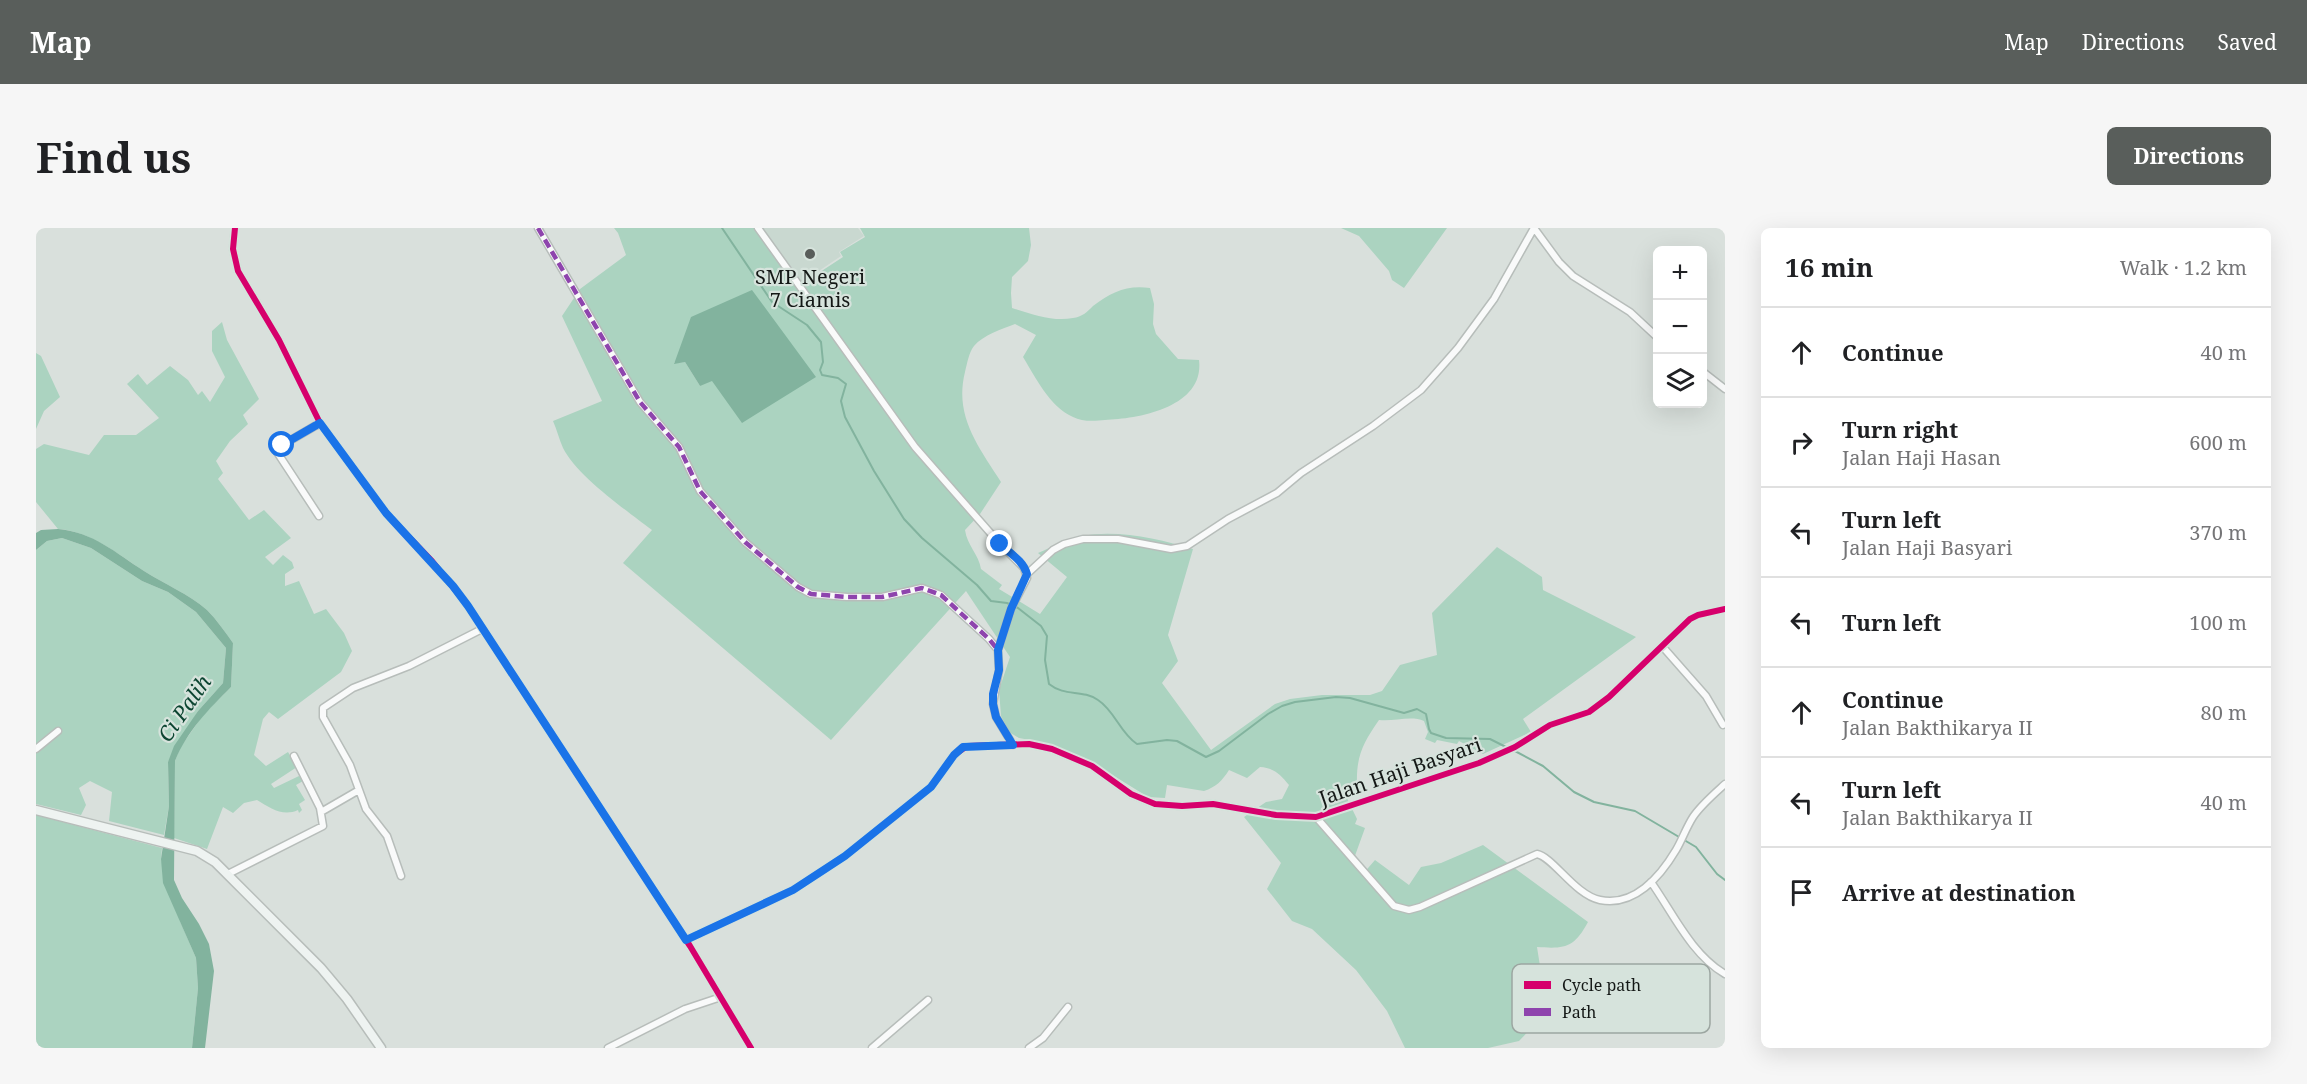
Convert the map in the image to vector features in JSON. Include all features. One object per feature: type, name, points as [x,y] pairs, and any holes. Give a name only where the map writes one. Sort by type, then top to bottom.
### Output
[{"type":"street","points":[[235,228],[233,249],[238,271],[279,340],[320,423],[386,513],[453,586],[686,940],[751,1048]]},
{"type":"street","points":[[538,228],[640,402],[679,447],[700,491],[745,542],[798,587],[811,594],[874,597],[919,589],[933,591],[941,595],[998,650]]},
{"type":"street","points":[[758,228],[915,447],[1000,544],[1014,556],[1027,574]]},
{"type":"street","points":[[1013,745],[996,717],[993,704],[999,670],[998,650],[1027,574],[1053,550],[1064,544],[1083,539],[1118,539],[1171,549],[1187,546],[1228,519],[1266,500],[1421,390],[1458,348],[1494,299],[1533,228],[1573,276],[1630,312],[1653,333]]},
{"type":"street","points":[[1707,375],[1725,389]]},
{"type":"street","points":[[319,516],[277,452],[282,445],[320,423]]},
{"type":"street","name":"Jalan Haji Basyari","points":[[686,940],[793,890],[845,856],[931,787],[954,755],[963,747],[1038,746],[1092,765],[1139,799],[1155,804],[1182,806],[1213,804],[1276,814],[1316,817],[1479,763],[1515,747],[1550,725],[1579,716],[1599,706],[1695,617],[1725,609]]},
{"type":"street","points":[[401,876],[387,836],[366,809],[350,765],[323,717],[323,708],[352,688],[409,666],[482,629]]},
{"type":"street","points":[[1662,646],[1706,696],[1723,725]]},
{"type":"street","points":[[36,749],[58,731]]},
{"type":"street","points":[[228,874],[322,828],[324,824],[321,812],[294,756]]},
{"type":"street","points":[[1316,817],[1386,897],[1401,909],[1414,909],[1537,854],[1545,857],[1568,881],[1598,900],[1626,899],[1638,894],[1651,882],[1675,852],[1694,815],[1725,784]]},
{"type":"street","points":[[321,812],[359,790]]},
{"type":"street","points":[[36,810],[197,851],[215,862],[321,968],[347,999],[381,1048]]},
{"type":"street","points":[[1651,882],[1696,949],[1714,968],[1725,974]]},
{"type":"street","points":[[608,1048],[670,1016],[721,997]]},
{"type":"street","points":[[875,1047],[928,1000]]},
{"type":"street","points":[[1029,1048],[1043,1038],[1068,1007]]},
{"type":"shaded area","points":[[614,228],[755,228],[797,287],[843,257],[840,252],[865,237],[860,228],[1029,228],[1031,245],[1028,261],[1012,277],[1012,308],[1050,318],[1073,318],[1082,315],[1113,293],[1126,289],[1150,288],[1154,304],[1153,324],[1156,334],[1178,359],[1199,360],[1198,376],[1192,389],[1181,399],[1151,413],[1093,421],[1077,419],[1064,412],[1044,391],[1023,357],[1036,335],[1015,324],[999,330],[974,346],[968,358],[962,388],[965,417],[977,443],[1001,482],[980,514],[965,530],[981,569],[1002,585],[999,589],[1040,614],[1067,577],[1038,553],[1060,543],[1095,534],[1124,534],[1193,549],[1168,635],[1178,661],[1162,683],[1211,750],[1275,704],[1290,699],[1322,695],[1370,695],[1382,691],[1400,665],[1437,655],[1432,613],[1497,547],[1542,577],[1543,590],[1636,637],[1523,719],[1531,732],[1483,754],[1459,741],[1457,744],[1437,740],[1435,743],[1425,739],[1428,732],[1424,721],[1419,719],[1379,720],[1359,758],[1357,785],[1342,788],[1357,819],[1355,824],[1365,828],[1352,864],[1362,875],[1375,860],[1409,885],[1421,867],[1441,863],[1483,845],[1588,922],[1578,937],[1568,945],[1555,948],[1537,947],[1540,964],[1512,964],[1512,1033],[1527,1033],[1519,1041],[1488,1048],[1405,1048],[1387,1011],[1356,970],[1312,929],[1292,921],[1267,889],[1281,863],[1244,817],[1266,802],[1282,799],[1289,785],[1283,778],[1273,770],[1260,767],[1247,778],[1229,770],[1218,783],[1204,791],[1167,785],[1165,798],[1148,797],[1085,758],[1046,743],[1019,738],[1009,732],[1001,716],[999,690],[1010,657],[966,591],[831,740],[623,563],[652,530],[579,470],[563,448],[553,421],[602,401],[562,316],[580,289],[626,255]],"holes":[[[752,291],[700,386],[685,362],[674,363]]]},
{"type":"shaded area","name":"SMP Negeri 7 Ciamis","points":[[762,228],[858,228],[864,236],[839,252],[841,256],[801,283]]},
{"type":"shaded area","points":[[1341,228],[1447,228],[1404,288],[1392,280],[1389,271],[1359,236]]},
{"type":"shaded area","points":[[752,290],[816,377],[742,423],[712,381],[700,386],[685,362],[674,364],[691,317]]},
{"type":"shaded area","points":[[222,322],[227,340],[259,399],[243,415],[248,424],[230,441],[216,461],[223,473],[218,479],[249,520],[264,510],[291,538],[265,557],[273,565],[283,555],[292,562],[294,568],[285,574],[285,586],[299,581],[314,614],[326,609],[344,633],[352,651],[341,672],[278,719],[269,712],[263,719],[254,755],[266,766],[288,752],[297,767],[271,784],[274,788],[299,776],[303,781],[296,785],[305,800],[299,804],[302,810],[299,813],[298,810],[282,812],[257,800],[244,803],[233,813],[223,807],[207,849],[174,838],[175,761],[180,748],[203,715],[231,687],[233,643],[211,614],[200,604],[92,539],[58,529],[36,502],[36,449],[44,444],[89,455],[104,435],[136,435],[159,418],[127,384],[138,374],[147,385],[170,366],[188,380],[198,395],[202,391],[210,402],[225,377],[212,351],[212,331]]},
{"type":"shaded area","points":[[36,353],[41,356],[60,397],[44,411],[36,429]]},
{"type":"shaded area","points":[[58,529],[93,539],[200,604],[211,614],[233,643],[231,687],[192,730],[175,761],[174,880],[209,944],[214,971],[205,1048],[192,1048],[198,988],[196,958],[163,883],[161,859],[169,806],[168,762],[174,746],[198,711],[223,683],[226,648],[196,612],[168,592],[142,581],[91,548],[62,538],[47,541],[36,550],[36,533],[41,530]]},
{"type":"shaded area","points":[[62,538],[91,548],[142,581],[168,592],[196,612],[226,648],[223,683],[198,711],[168,762],[169,806],[164,835],[109,821],[112,792],[90,781],[79,788],[86,805],[81,815],[36,804],[36,550],[47,541]]},
{"type":"shaded area","points":[[36,815],[162,848],[161,859],[180,921],[196,958],[198,988],[192,1048],[36,1048]]},
{"type":"waterway","points":[[722,228],[772,302],[807,325],[821,342],[823,362],[820,370],[822,375],[838,378],[846,384],[841,401],[845,417],[874,471],[904,519],[922,538],[977,585],[991,601],[1007,603],[1018,608],[1041,626],[1047,636],[1045,660],[1049,684],[1061,690],[1098,700],[1137,744],[1177,741],[1206,757],[1219,751],[1282,706],[1295,702],[1336,697],[1350,698],[1404,713],[1417,709],[1426,714],[1431,733],[1446,738],[1490,739],[1508,748]]},
{"type":"waterway","points":[[1513,750],[1543,766],[1574,792],[1594,802],[1635,811],[1696,847],[1717,874],[1725,880]]},
{"type":"marked path","points":[[538,228],[640,402],[679,447],[700,491],[745,542],[798,587],[811,594],[882,597],[922,588],[941,595],[998,650],[999,670],[993,704],[996,717],[1013,745]]},
{"type":"cycle path","points":[[235,228],[233,249],[238,271],[279,340],[320,423],[386,513],[432,561],[468,606],[690,946],[751,1048]]},
{"type":"cycle path","points":[[686,940],[793,890],[845,856],[931,787],[954,755],[967,746],[1029,744],[1052,749],[1092,766],[1131,794],[1155,804],[1182,806],[1213,804],[1276,815],[1316,817],[1479,763],[1515,747],[1550,725],[1589,712],[1609,697],[1690,619],[1725,609]]},
{"type":"place","name":"SMP Negeri 7 Ciamis","points":[[810,254]]},
{"type":"route","points":[[282,445],[320,423],[386,513],[432,561],[468,606],[686,940],[793,890],[845,856],[931,787],[954,755],[963,747],[1013,745],[996,717],[993,694],[999,670],[998,650],[1006,622],[1027,574],[1014,556],[1000,544]]},
{"type":"water label","name":"Ci Palih","points":[[184,708]]}]
